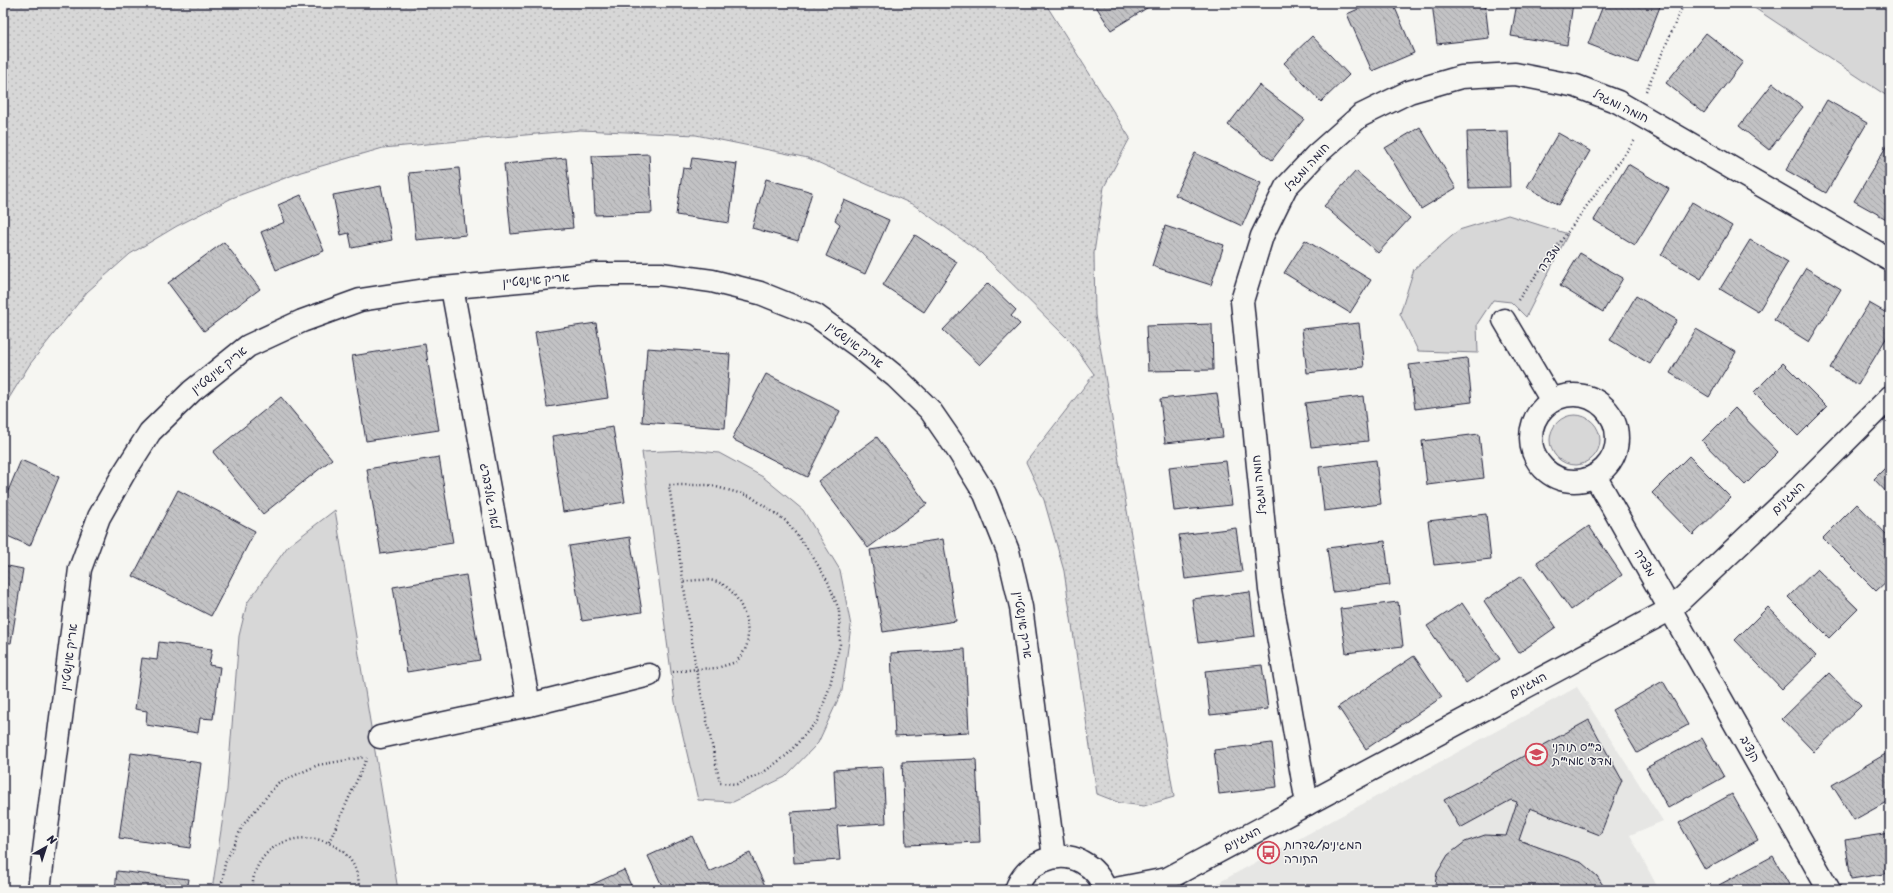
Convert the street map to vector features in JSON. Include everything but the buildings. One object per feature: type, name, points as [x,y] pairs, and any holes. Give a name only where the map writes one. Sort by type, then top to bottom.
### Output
[{"type":"street","name":"חומה ומגדל","points":[[1307,804],[1270,590],[1242,301],[1262,236],[1286,187],[1316,155],[1360,116],[1410,92],[1461,77],[1515,74],[1576,86],[1618,102],[1890,260]]},
{"type":"street","name":"אריק אינשטיין","points":[[39,890],[80,569],[100,517],[124,473],[150,432],[192,391],[248,346],[302,321],[360,300],[452,288],[597,274],[661,274],[712,281],[760,294],[814,315],[858,346],[896,377],[930,410],[959,452],[985,494],[1008,551],[1021,607],[1054,857]]},
{"type":"street","name":"לאה גולדברג","points":[[452,288],[529,705]]},
{"type":"street","points":[[1504,320],[1552,401]]},
{"type":"street","points":[[1578,395],[1591,399],[1603,407],[1612,417],[1616,430],[1617,444],[1613,456],[1605,468],[1595,476],[1582,480],[1562,479],[1545,470],[1537,459],[1532,447],[1531,433],[1534,421],[1542,409],[1552,401],[1565,396],[1578,395]]},
{"type":"street","name":"המגינים","points":[[1110,890],[1168,884],[1307,804],[1671,609],[1798,489],[1890,397]]},
{"type":"street","name":"מצדה","points":[[1595,476],[1671,609]]},
{"type":"street","name":"הנציב","points":[[1671,609],[1829,890]]},
{"type":"street","points":[[380,737],[529,705],[648,675]]},
{"type":"street","points":[[1016,890],[1018,883],[1027,871],[1039,862],[1054,857],[1068,857],[1081,861],[1092,869],[1101,880],[1106,890]]},
{"type":"path","name":"מצדה","points":[[1504,320],[1644,116],[1684,3]]},
{"type":"path","points":[[669,485],[709,485],[750,496],[786,521],[810,552],[828,582],[839,610],[840,644],[829,689],[817,721],[787,755],[761,774],[736,784],[720,782],[696,669],[669,485]]},
{"type":"path","points":[[648,675],[717,668],[736,662],[747,645],[747,622],[739,600],[720,583],[697,580],[683,582]]},
{"type":"path","points":[[221,890],[225,863],[243,825],[278,783],[318,765],[368,757],[329,842]]},
{"type":"path","points":[[252,890],[255,872],[264,856],[278,845],[294,838],[312,837],[329,842],[344,852],[354,867],[359,884],[359,890]]},
{"type":"shaded area","points":[[3,3],[1045,3],[1130,138],[1104,187],[1094,253],[1095,315],[1174,797],[1144,806],[1120,803],[1097,794],[1064,571],[1044,500],[1026,462],[1094,374],[1072,343],[981,253],[914,205],[808,158],[696,135],[580,130],[383,148],[301,172],[232,198],[177,226],[130,254],[87,292],[30,364],[3,408]]},
{"type":"shaded area","points":[[1747,3],[1890,3],[1890,98]]},
{"type":"shaded area","points":[[1508,215],[1568,234],[1526,317],[1511,302],[1493,300],[1477,324],[1478,353],[1418,351],[1400,314],[1414,269],[1459,230]]},
{"type":"shaded area","points":[[1575,415],[1585,417],[1593,422],[1598,430],[1600,440],[1598,450],[1593,458],[1585,463],[1575,465],[1565,463],[1557,458],[1552,450],[1550,440],[1552,430],[1557,422],[1565,417]]},
{"type":"shaded area","points":[[686,450],[719,453],[763,477],[803,510],[840,570],[851,626],[842,691],[818,743],[785,777],[733,802],[698,800],[675,702],[642,452]]},
{"type":"shaded area","points":[[335,510],[398,890],[212,890],[227,790],[239,636],[247,603],[288,546]]},
{"type":"shaded area","name":"בי\"ס תורני מדעי אמי\"ת","points":[[1577,687],[1663,821],[1630,835],[1659,890],[1205,890]]},
{"type":"place","name":"בי\"ס תורני מדעי אמי\"ת","points":[[1537,754]]},
{"type":"place","name":"המגינים/שדרות התורה","points":[[1269,852]]}]
